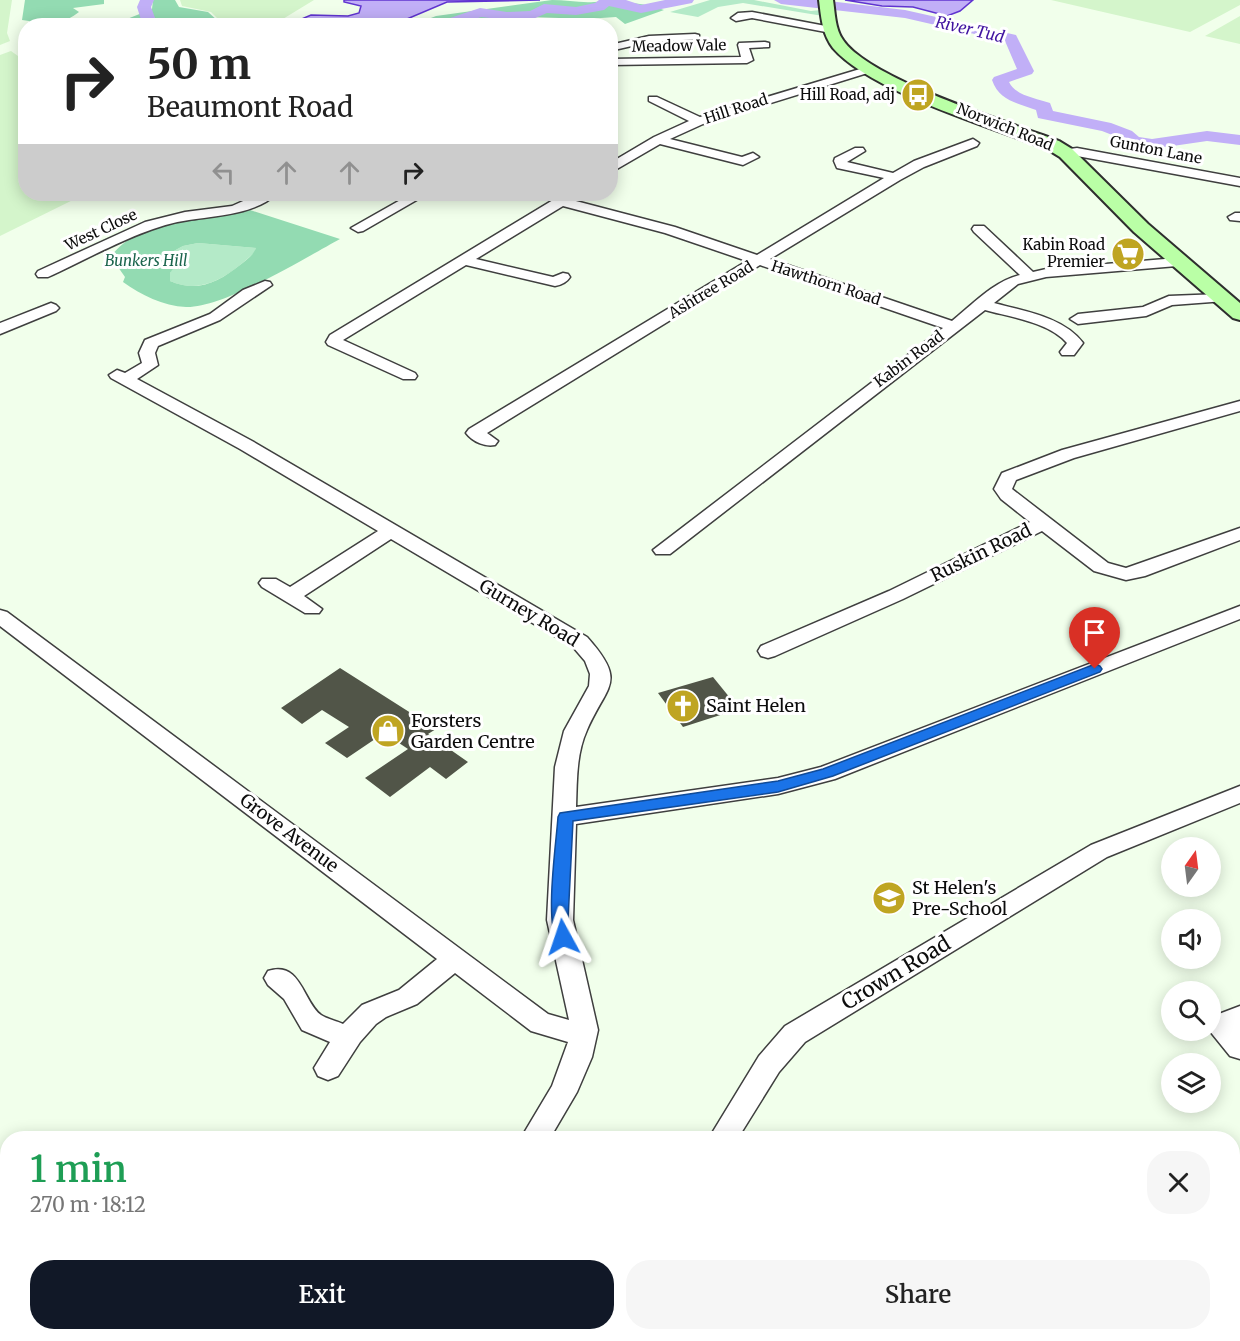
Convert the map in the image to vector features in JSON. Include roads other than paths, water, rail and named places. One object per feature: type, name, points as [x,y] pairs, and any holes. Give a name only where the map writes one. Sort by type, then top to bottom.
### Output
[{"type":"street","name":"Norwich Road","points":[[826,4],[831,30],[838,45],[851,58],[899,84],[1053,145],[1066,153],[1178,262],[1240,314]]},
{"type":"street","points":[[736,18],[741,15],[752,15],[831,30]]},
{"type":"street","points":[[618,46],[680,35],[695,37]]},
{"type":"street","name":"Meadow Vale","points":[[618,62],[753,60],[743,44],[765,45]]},
{"type":"street","name":"Hill Road","points":[[618,164],[658,140],[699,121],[870,69]]},
{"type":"street","points":[[652,99],[699,121]]},
{"type":"street","points":[[658,140],[744,161]]},
{"type":"street","name":"Ashtree Road","points":[[489,441],[475,434],[895,177],[964,144]]},
{"type":"street","points":[[859,151],[840,160],[842,165],[895,177]]},
{"type":"street","name":"Gunton Lane","points":[[1066,153],[1077,152],[1240,182]]},
{"type":"street","name":"West Close","points":[[43,274],[159,222],[244,207],[256,201]]},
{"type":"street","points":[[358,228],[407,201]]},
{"type":"street","points":[[401,376],[336,335],[560,201]]},
{"type":"street","name":"Hawthorn Road","points":[[579,201],[953,326]]},
{"type":"street","points":[[979,229],[1029,276]]},
{"type":"street","points":[[464,260],[511,269],[555,282],[562,278]]},
{"type":"street","name":"Kabin Road","points":[[666,541],[1013,280],[1029,276],[1178,262]]},
{"type":"street","name":"Gurney Road","points":[[264,290],[214,317],[152,343],[147,353],[150,365],[122,377],[217,429],[580,642],[596,659],[601,674],[600,686],[575,731],[566,767],[566,817],[560,920],[585,1030],[578,1057],[563,1092],[539,1131]]},
{"type":"street","points":[[1078,319],[1146,311],[1169,301],[1220,298]]},
{"type":"street","points":[[980,304],[1042,323],[1078,339],[1093,340]]},
{"type":"street","points":[[0,329],[51,308]]},
{"type":"street","points":[[1068,334],[1075,343],[1068,352]]},
{"type":"street","name":"Ruskin Road","points":[[768,651],[896,595],[1043,523],[1007,495],[1003,484],[1008,477],[1068,454],[1240,406]]},
{"type":"street","points":[[1043,523],[1101,567],[1126,574],[1138,572],[1240,534]]},
{"type":"street","points":[[290,596],[391,531]]},
{"type":"street","points":[[269,583],[312,609]]},
{"type":"street","points":[[566,817],[778,786],[827,772],[1240,612]]},
{"type":"street","name":"Grove Avenue","points":[[0,616],[540,1023],[569,1031],[585,1030]]},
{"type":"street","name":"Crown Road","points":[[727,1131],[769,1064],[795,1034],[1099,850],[1240,794]]},
{"type":"street","points":[[328,1068],[347,1038],[368,1015],[377,1008],[395,1004],[408,996],[455,959]]},
{"type":"street","points":[[277,978],[294,993],[300,1007],[311,1022],[347,1038]]},
{"type":"street","points":[[1224,1019],[1240,1048]]},
{"type":"waterway","name":"River Tud","points":[[147,0],[144,7],[148,18]]},
{"type":"waterway","name":"River Tud","points":[[463,18],[480,12],[507,16],[533,15],[544,8],[576,11],[599,7],[606,2],[617,2],[641,9],[687,0]]},
{"type":"waterway","name":"River Tud","points":[[781,0],[905,14],[1011,38],[1026,71],[1000,80],[1002,86],[1012,95],[1044,107],[1044,114],[1104,126],[1126,135],[1133,141],[1152,144],[1207,136],[1240,140]]},
{"type":"place","name":"Hill Road, adj","points":[[918,95]]},
{"type":"place","name":"Kabin Road Premier","points":[[1128,254]]},
{"type":"place","name":"Saint Helen","points":[[683,706]]},
{"type":"place","name":"Forsters Garden Centre","points":[[388,731]]},
{"type":"place","name":"St Helen's Pre-School","points":[[889,898]]},
{"type":"park label","name":"Bunkers Hill","points":[[146,261]]}]
